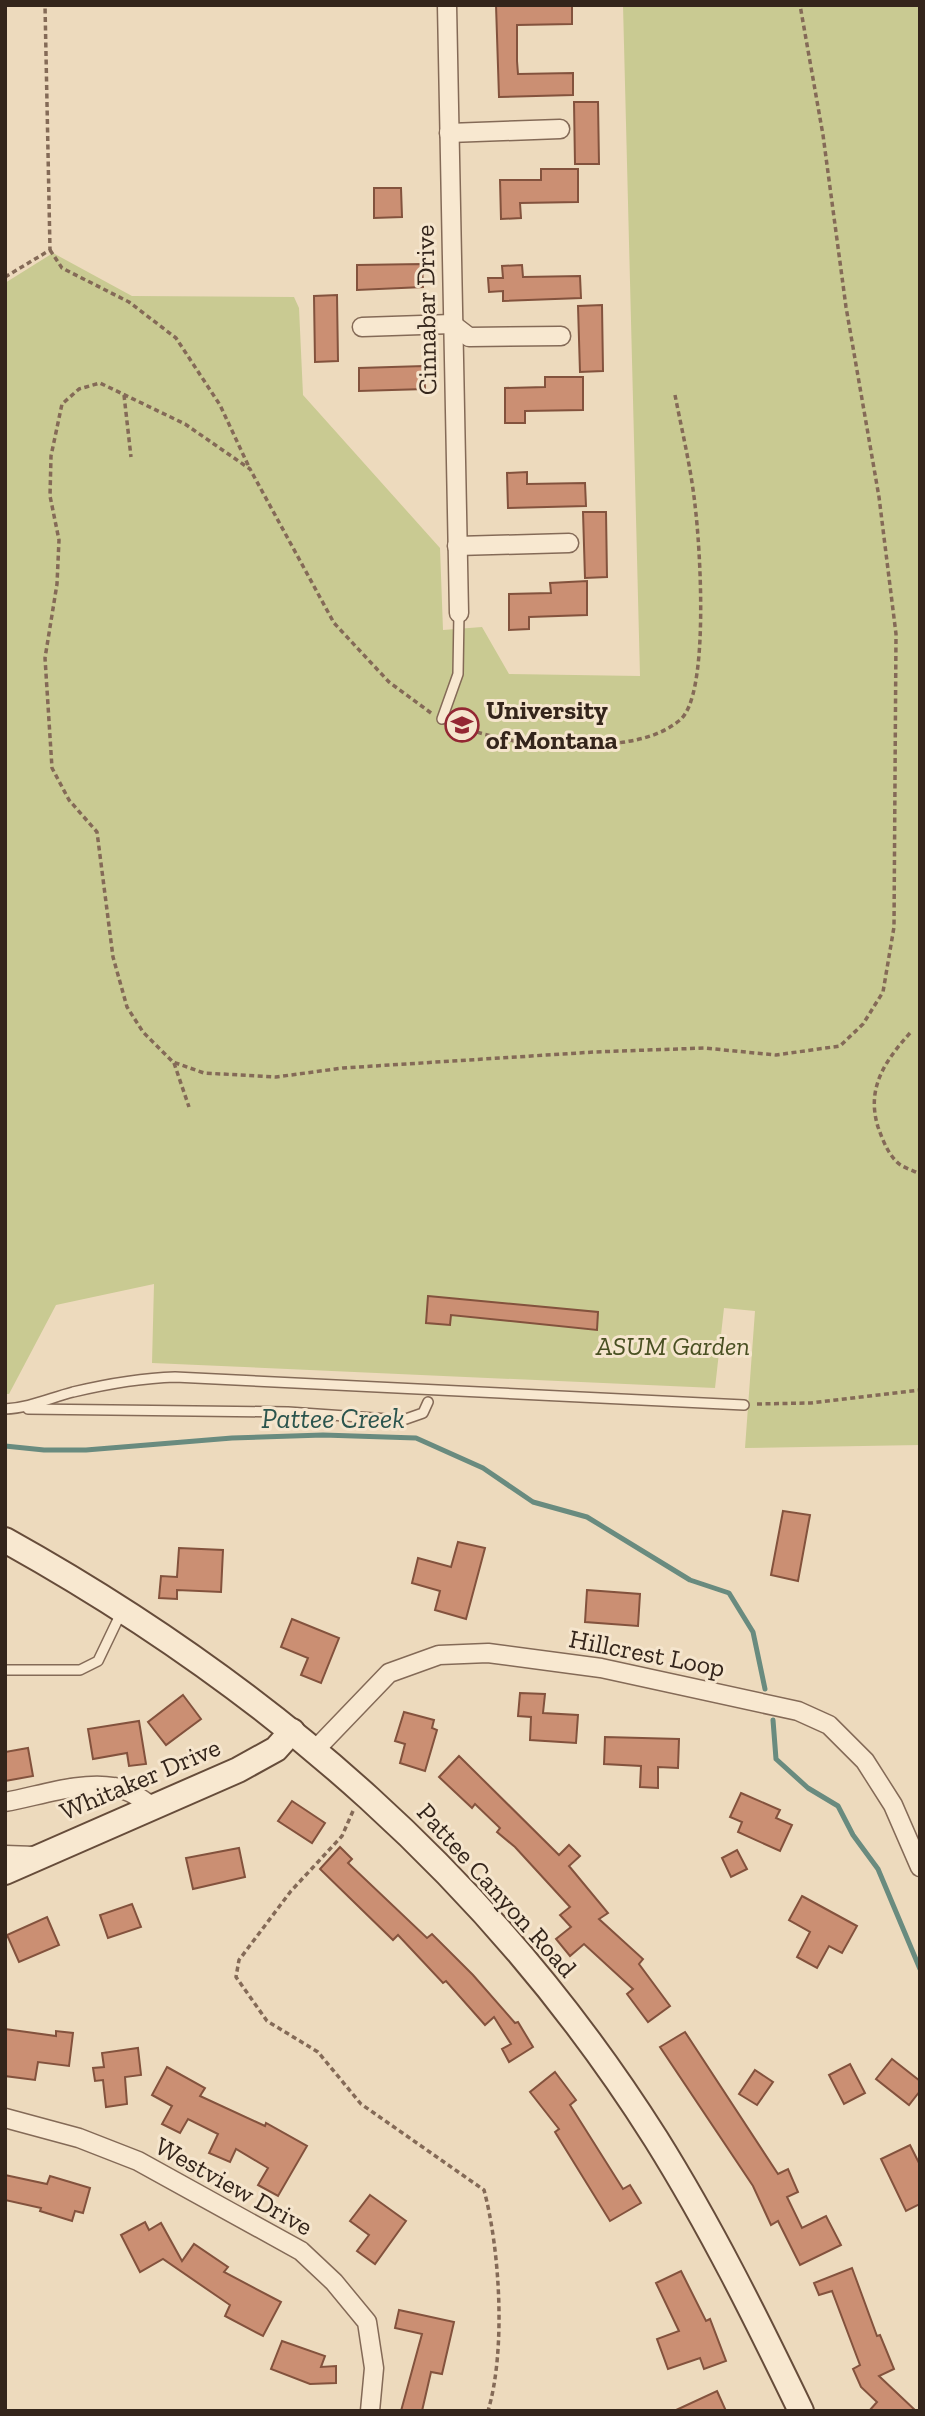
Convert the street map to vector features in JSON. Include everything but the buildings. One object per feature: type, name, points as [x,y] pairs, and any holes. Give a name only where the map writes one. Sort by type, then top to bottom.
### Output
[{"type":"street","name":"Cinnabar Drive","points":[[447,5],[459,613]]},
{"type":"street","points":[[449,133],[560,129]]},
{"type":"street","points":[[362,327],[452,324],[469,337],[561,336]]},
{"type":"street","points":[[457,546],[569,542]]},
{"type":"street","name":"Pattee Canyon Road","points":[[5,1541],[122,1611],[220,1675],[316,1749],[362,1790],[486,1914],[543,1983],[622,2090],[723,2253],[801,2411]]},
{"type":"street","name":"Hillcrest Loop","points":[[316,1749],[390,1673],[439,1655],[488,1653],[601,1668],[798,1711],[829,1725],[872,1772],[893,1805],[920,1867]]},
{"type":"street","name":"Whitaker Drive","points":[[5,1872],[263,1757],[292,1731]]},
{"type":"street","points":[[5,1802],[93,1787],[115,1787],[133,1794],[153,1807]]},
{"type":"street","points":[[5,1855],[38,1856]]},
{"type":"street","name":"Westview Drive","points":[[5,2118],[79,2138],[138,2161],[301,2251],[334,2282],[367,2322],[374,2368],[370,2411]]},
{"type":"lane","points":[[442,719],[458,674],[459,613]]},
{"type":"lane","points":[[23,1409],[52,1398],[120,1382],[175,1377],[744,1405]]},
{"type":"lane","points":[[5,1409],[288,1412],[403,1420],[423,1413],[428,1402]]},
{"type":"lane","points":[[5,1670],[80,1670],[98,1661],[122,1611]]},
{"type":"path","points":[[45,5],[50,250],[62,268],[130,302],[176,338],[219,405],[250,469],[334,623],[390,682],[442,719],[472,732],[542,744],[583,747],[642,741],[682,719],[697,686],[701,608],[696,506],[676,395]]},
{"type":"path","points":[[173,1062],[204,1073],[276,1077],[343,1068],[594,1052],[704,1048],[776,1055],[840,1046],[863,1024],[883,992],[894,927],[895,634],[879,497],[846,307],[823,135],[800,5]]},
{"type":"path","points":[[5,277],[50,250]]},
{"type":"path","points":[[189,1107],[173,1062],[143,1032],[127,1007],[113,957],[97,832],[69,800],[52,768],[45,658],[57,584],[59,540],[50,496],[51,456],[62,404],[79,389],[100,383],[185,424],[250,469]]},
{"type":"path","points":[[124,394],[131,457]]},
{"type":"path","points":[[910,1033],[893,1052],[877,1080],[874,1096],[875,1117],[882,1140],[896,1162],[920,1174]]},
{"type":"path","points":[[744,1405],[811,1403],[920,1390]]},
{"type":"path","points":[[362,1790],[342,1836],[291,1891],[239,1960],[236,1978],[267,2021],[318,2052],[361,2104],[484,2190],[499,2278],[495,2364],[488,2411]]},
{"type":"green space","name":"University of Montana","points":[[623,5],[920,5],[920,1445],[745,1448],[755,1311],[724,1308],[715,1388],[152,1363],[154,1284],[56,1305],[9,1394],[5,1394],[5,283],[53,253],[132,296],[294,297],[299,308],[303,395],[440,548],[443,630],[482,627],[509,674],[640,676]]},
{"type":"waterway","name":"Pattee Creek","points":[[5,1446],[86,1450],[232,1438],[323,1435],[416,1438],[483,1468],[533,1502],[587,1517],[690,1580],[729,1593],[753,1632],[765,1689]]},
{"type":"waterway","name":"Pattee Creek","points":[[773,1720],[776,1759],[808,1788],[838,1806],[853,1835],[878,1869],[920,1969]]},
{"type":"place","name":"University of Montana","points":[[462,725]]},
{"type":"park label","name":"ASUM Garden","points":[[673,1346]]}]
